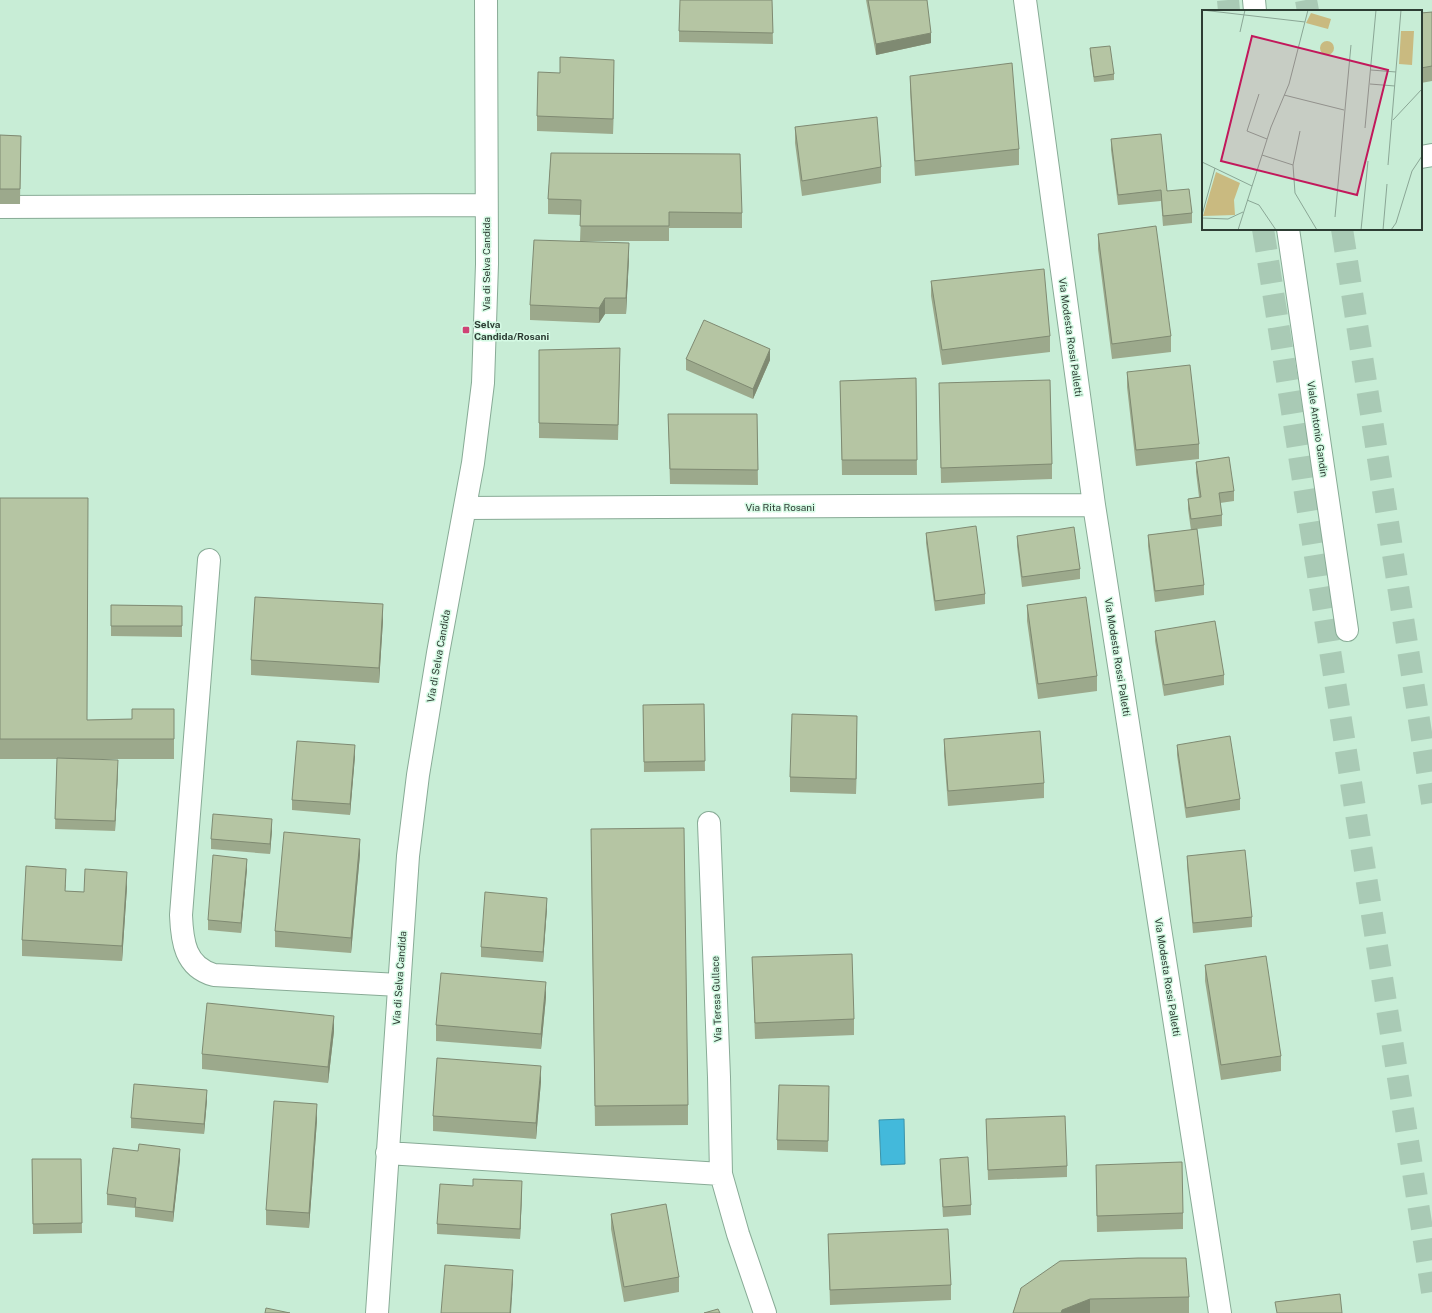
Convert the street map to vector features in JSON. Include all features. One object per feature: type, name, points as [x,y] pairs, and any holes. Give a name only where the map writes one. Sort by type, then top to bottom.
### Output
[{"type":"street","name":"Via di Selva Candida","points":[[377,1313],[408,856],[418,774],[438,653],[475,449],[483,383],[487,264],[486,0]]},
{"type":"street","name":"Via Modesta Rossi Palletti","points":[[1025,0],[1094,505],[1220,1313]]},
{"type":"street","points":[[1254,0],[1256,10]]},
{"type":"street","points":[[1422,157],[1432,156]]},
{"type":"street","points":[[0,207],[486,205]]},
{"type":"street","name":"Viale Antonio Gandin","points":[[1288,230],[1347,630]]},
{"type":"street","name":"Via Rita Rosani","points":[[465,508],[1094,505]]},
{"type":"street","points":[[209,560],[181,915],[182,935],[188,954],[205,973],[214,975],[399,985]]},
{"type":"street","name":"Via Teresa Gullace","points":[[709,823],[719,1077],[721,1174],[738,1234],[766,1313]]},
{"type":"street","points":[[387,1153],[721,1174]]},
{"type":"water","points":[[904,1119],[905,1164],[881,1165],[879,1120]]},
{"type":"building","points":[[680,0],[772,0],[773,33],[679,31]]},
{"type":"building","points":[[868,0],[927,0],[931,33],[876,44]]},
{"type":"building","points":[[1432,12],[1432,66],[1422,68],[1422,13]]},
{"type":"building","points":[[1110,46],[1114,74],[1094,77],[1090,48]]},
{"type":"building","points":[[560,57],[614,60],[613,119],[537,116],[538,72],[560,73]]},
{"type":"building","points":[[1012,63],[1019,149],[915,161],[910,76]]},
{"type":"building","points":[[877,117],[881,167],[802,181],[795,127]]},
{"type":"building","points":[[1161,134],[1167,191],[1189,189],[1192,213],[1163,216],[1161,190],[1118,195],[1111,139]]},
{"type":"building","points":[[0,135],[21,136],[20,189],[0,189]]},
{"type":"building","points":[[551,153],[740,154],[742,213],[669,212],[669,226],[580,226],[581,200],[548,199]]},
{"type":"building","points":[[1156,226],[1171,336],[1112,344],[1098,234]]},
{"type":"building","points":[[534,240],[629,243],[626,298],[605,298],[599,308],[530,305]]},
{"type":"building","points":[[1044,269],[1050,336],[942,350],[931,281]]},
{"type":"building","points":[[704,320],[770,349],[753,389],[686,359]]},
{"type":"building","points":[[620,348],[618,425],[539,423],[539,350]]},
{"type":"building","points":[[1190,365],[1199,444],[1136,450],[1127,372]]},
{"type":"building","points":[[916,378],[917,460],[842,460],[840,381]]},
{"type":"building","points":[[1050,380],[1052,464],[941,468],[939,383]]},
{"type":"building","points":[[668,414],[757,414],[758,470],[670,469]]},
{"type":"building","points":[[1229,457],[1234,491],[1219,493],[1222,515],[1191,519],[1188,499],[1201,497],[1196,462]]},
{"type":"building","points":[[0,498],[88,498],[87,720],[132,719],[132,709],[174,709],[174,739],[0,739]]},
{"type":"building","points":[[976,526],[985,594],[935,601],[926,533]]},
{"type":"building","points":[[1074,527],[1080,569],[1022,577],[1017,536]]},
{"type":"building","points":[[1197,529],[1204,585],[1155,591],[1148,535]]},
{"type":"building","points":[[255,597],[383,604],[379,668],[251,660]]},
{"type":"building","points":[[1086,597],[1097,676],[1038,684],[1027,605]]},
{"type":"building","points":[[111,605],[182,606],[182,626],[111,626]]},
{"type":"building","points":[[1215,621],[1224,675],[1164,685],[1155,631]]},
{"type":"building","points":[[704,704],[705,761],[644,762],[643,705]]},
{"type":"building","points":[[792,714],[857,716],[856,779],[790,777]]},
{"type":"building","points":[[1040,731],[1044,783],[948,791],[944,739]]},
{"type":"building","points":[[1230,736],[1240,799],[1186,808],[1177,745]]},
{"type":"building","points":[[297,741],[355,745],[350,804],[292,800]]},
{"type":"building","points":[[57,758],[118,760],[115,821],[55,819]]},
{"type":"building","points":[[213,814],[272,819],[270,844],[211,839]]},
{"type":"building","points":[[684,828],[688,1105],[595,1106],[591,829]]},
{"type":"building","points":[[284,832],[360,839],[351,938],[275,931]]},
{"type":"building","points":[[1245,850],[1252,917],[1193,923],[1187,856]]},
{"type":"building","points":[[213,855],[247,859],[241,923],[208,920]]},
{"type":"building","points":[[26,866],[66,869],[65,891],[84,892],[85,869],[127,872],[122,946],[22,940]]},
{"type":"building","points":[[485,892],[547,898],[543,952],[481,947]]},
{"type":"building","points":[[852,954],[854,1019],[755,1023],[752,957]]},
{"type":"building","points":[[1266,956],[1281,1056],[1221,1065],[1205,965]]},
{"type":"building","points":[[441,973],[546,982],[541,1034],[436,1025]]},
{"type":"building","points":[[207,1003],[334,1016],[328,1067],[202,1054]]},
{"type":"building","points":[[437,1058],[541,1066],[536,1123],[433,1116]]},
{"type":"building","points":[[134,1084],[207,1090],[204,1124],[131,1118]]},
{"type":"building","points":[[779,1085],[829,1086],[828,1141],[777,1140]]},
{"type":"building","points":[[274,1101],[317,1104],[309,1213],[266,1210]]},
{"type":"building","points":[[1065,1116],[1067,1166],[988,1170],[986,1119]]},
{"type":"building","points":[[139,1144],[180,1149],[173,1212],[135,1207],[136,1198],[107,1194],[113,1148],[138,1151]]},
{"type":"building","points":[[968,1157],[971,1205],[943,1207],[940,1159]]},
{"type":"building","points":[[32,1159],[81,1159],[82,1223],[33,1224]]},
{"type":"building","points":[[1182,1162],[1183,1213],[1097,1216],[1096,1165]]},
{"type":"building","points":[[473,1179],[522,1181],[520,1229],[437,1224],[440,1184],[473,1186]]},
{"type":"building","points":[[666,1204],[679,1277],[624,1287],[611,1214]]},
{"type":"building","points":[[948,1229],[951,1285],[830,1290],[828,1234]]},
{"type":"building","points":[[1186,1258],[1189,1297],[1090,1299],[1062,1310],[1061,1313],[1013,1313],[1021,1288],[1060,1261]]},
{"type":"building","points":[[445,1265],[513,1270],[510,1313],[441,1313]]},
{"type":"building","points":[[1340,1294],[1342,1313],[1277,1313],[1275,1302]]},
{"type":"building","points":[[266,1308],[290,1313],[265,1313]]},
{"type":"building","points":[[718,1309],[720,1313],[704,1313]]},
{"type":"tunnel","points":[[1228,0],[1229,10]]},
{"type":"tunnel","points":[[1306,0],[1308,10]]},
{"type":"tunnel","points":[[1263,230],[1432,1292]]},
{"type":"tunnel","points":[[1342,230],[1432,803]]},
{"type":"place","name":"Selva Candida/Rosani","points":[[466,330]]}]
